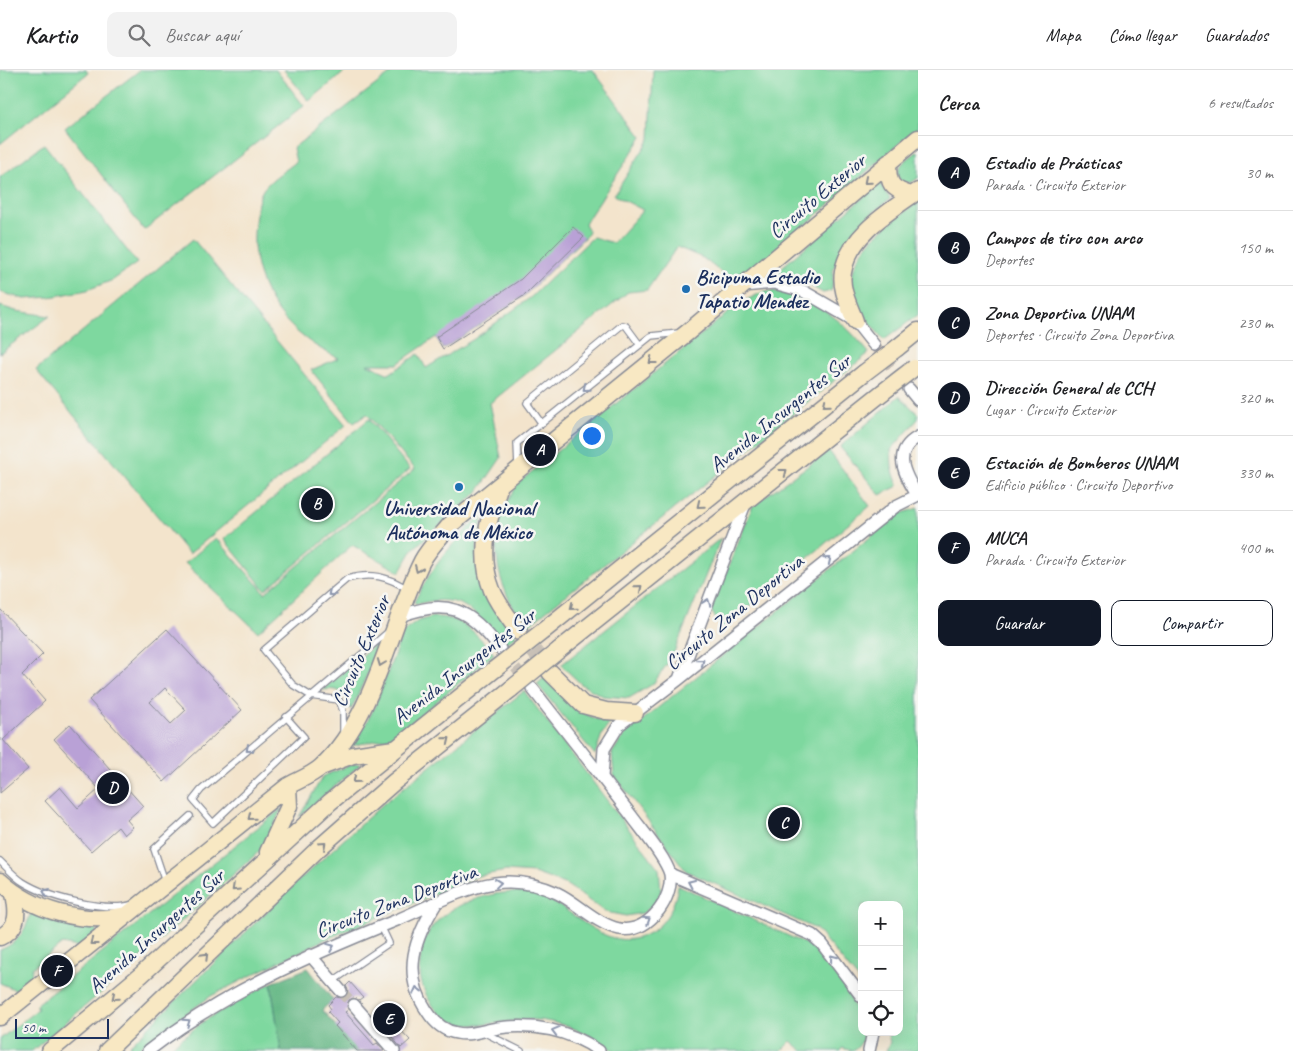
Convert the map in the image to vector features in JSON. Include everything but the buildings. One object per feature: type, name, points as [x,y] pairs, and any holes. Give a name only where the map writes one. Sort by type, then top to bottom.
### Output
[{"type":"main road","name":"Circuito Exterior","points":[[0,1017],[163,889],[288,786],[320,768],[343,740],[364,706],[423,558],[450,525],[688,332],[918,138]]},
{"type":"main road","points":[[888,163],[888,179],[897,191],[915,193]]},
{"type":"main road","points":[[855,321],[844,294],[843,279],[843,272],[852,249],[876,221],[915,193]]},
{"type":"main road","name":"Avenida Insurgentes Sur","points":[[50,1051],[141,975],[263,862],[394,749],[918,331]]},
{"type":"main road","points":[[107,1051],[319,848],[394,782],[916,366]]},
{"type":"main road","points":[[500,485],[487,522],[485,556],[492,590],[519,632]]},
{"type":"main road","points":[[550,672],[583,705],[606,711],[635,713]]},
{"type":"main road","points":[[320,768],[353,755],[394,749]]},
{"type":"main road","points":[[263,862],[289,806],[288,786]]},
{"type":"main road","points":[[0,937],[13,929],[17,920],[14,894],[5,876]]},
{"type":"main road","points":[[14,894],[37,907],[68,915],[109,919],[129,914]]},
{"type":"street","points":[[743,286],[774,283],[790,286],[831,305],[855,321],[874,345]]},
{"type":"street","points":[[909,389],[918,400]]},
{"type":"street","points":[[917,495],[905,476],[902,464],[907,446],[918,437]]},
{"type":"street","name":"Circuito Zona Deportiva","points":[[602,777],[602,758],[608,740],[619,725],[896,506],[917,495]]},
{"type":"street","points":[[678,680],[730,538],[746,502]]},
{"type":"street","points":[[396,623],[422,608],[447,607],[468,615],[500,649]]},
{"type":"street","points":[[532,688],[651,841],[670,874],[812,935],[822,944],[858,992]]},
{"type":"street","name":"Circuito Zona Deportiva","points":[[148,1051],[213,1005],[310,955],[437,902],[493,883],[519,882],[555,892],[599,922],[611,927],[625,929],[641,924],[660,908],[668,892],[670,874]]},
{"type":"street","points":[[437,902],[421,928],[413,964],[417,994],[432,1019],[445,1030],[459,1034],[510,1026],[540,1028],[569,1035],[599,1051]]},
{"type":"street","points":[[310,955],[341,990]]},
{"type":"street","points":[[354,1005],[394,1051]]},
{"type":"street","points":[[869,1051],[872,1036]]},
{"type":"lane","points":[[542,424],[527,403],[622,325],[626,326],[640,345]]},
{"type":"lane","points":[[518,469],[517,443],[651,336],[688,332]]},
{"type":"lane","points":[[343,740],[344,711],[339,700],[311,696],[293,685],[264,650],[347,579],[361,575],[374,575],[393,579],[409,590]]},
{"type":"lane","points":[[286,718],[304,736],[213,823],[193,800],[202,790],[396,623]]},
{"type":"lane","points":[[0,861],[5,876],[64,900],[114,906],[130,905],[163,889],[154,850],[190,816]]},
{"type":"lane","points":[[333,981],[389,943],[381,926]]},
{"type":"lane","points":[[481,1032],[521,1051]]},
{"type":"green space","points":[[0,70],[86,70],[88,73],[0,144]]},
{"type":"green space","points":[[140,70],[276,70],[304,106],[144,230],[65,128]]},
{"type":"green space","points":[[284,70],[347,70],[309,101]]},
{"type":"green space","points":[[395,70],[593,70],[642,137],[585,223],[589,233],[525,295],[443,349],[436,337],[397,364],[367,364],[389,374],[418,354],[426,368],[474,339],[531,297],[593,237],[613,243],[643,210],[614,195],[650,139],[653,70],[918,70],[918,127],[737,285],[703,258],[677,247],[647,290],[628,292],[490,403],[501,458],[477,493],[413,549],[400,572],[352,545],[258,632],[185,563],[216,538],[265,593],[415,469],[367,414],[354,423],[311,370],[339,358],[302,336],[274,305],[257,267],[254,245],[256,214],[263,189],[296,162],[293,148]]},
{"type":"green space","points":[[44,144],[137,263],[113,280],[87,290],[50,297],[24,299],[0,292],[0,177]]},
{"type":"green space","points":[[918,151],[918,178],[911,183],[901,182],[898,177],[899,168]]},
{"type":"green space","points":[[880,183],[890,199],[864,221],[850,237],[834,268],[831,291],[823,293],[793,276],[775,273]]},
{"type":"green space","points":[[918,202],[918,315],[884,340],[864,315],[855,299],[852,283],[854,268],[860,255],[870,242],[894,220]]},
{"type":"green space","points":[[193,239],[346,425],[189,554],[36,370]]},
{"type":"green space","points":[[775,291],[804,300],[828,313],[849,330],[869,353],[526,627],[504,588],[497,559],[496,544],[502,514],[518,483],[740,303],[763,292]]},
{"type":"green space","points":[[0,306],[16,311],[50,316],[0,353]]},
{"type":"green space","points":[[899,396],[918,414],[918,419],[891,450],[892,468],[898,486],[880,495],[840,447]]},
{"type":"green space","points":[[369,419],[410,469],[265,590],[224,539]]},
{"type":"green space","points":[[829,451],[870,506],[722,630],[711,610],[753,505]]},
{"type":"green space","points":[[918,508],[918,1051],[886,1051],[890,1042],[888,1036],[903,1036],[903,901],[858,901],[858,979],[816,929],[686,871],[614,775],[612,753],[624,735],[899,514]]},
{"type":"green space","points":[[483,514],[477,547],[478,563],[516,636],[503,646],[476,615],[457,603],[433,601],[417,604],[414,602],[444,555]]},
{"type":"green space","points":[[721,538],[672,657],[653,684],[629,698],[603,696],[582,685],[561,665]]},
{"type":"green space","points":[[432,617],[452,619],[468,627],[494,654],[394,737],[350,746],[363,729],[374,708],[403,632],[418,621]]},
{"type":"green space","points":[[377,643],[371,666],[351,710],[347,699],[341,692],[322,690]]},
{"type":"green space","points":[[548,675],[581,711],[598,720],[610,723],[602,734],[595,755],[537,684]]},
{"type":"green space","points":[[524,691],[659,869],[661,891],[655,904],[643,913],[626,916],[605,912],[567,885],[534,873],[506,871],[478,876],[324,940],[248,977],[211,996],[134,1051],[124,1051],[297,882],[383,804]]},
{"type":"green space","points":[[353,764],[361,764],[299,817],[323,776]]},
{"type":"green space","points":[[282,808],[263,848],[110,985],[32,1051],[0,1051],[0,1039],[38,1009],[36,1005]]},
{"type":"green space","points":[[678,885],[806,944],[822,956],[840,979],[856,1010],[858,1016],[858,1036],[863,1036],[858,1046],[853,1051],[842,1048],[840,1051],[803,1051],[791,1041],[781,1051],[619,1051],[576,1029],[546,1021],[529,1020],[478,1025],[463,1024],[449,1019],[436,1009],[422,985],[420,965],[426,937],[438,920],[449,911],[476,899],[512,892],[539,896],[553,902],[594,929],[608,936],[622,939],[637,938],[654,930],[663,921],[675,898]]},
{"type":"green space","points":[[31,912],[66,923],[94,927],[97,932],[78,947],[62,944],[32,968],[31,978],[16,990],[0,983],[0,950],[16,940],[27,925]]},
{"type":"green space","points":[[308,968],[333,1000],[322,1010],[358,1051],[281,1051],[271,983]]},
{"type":"green space","points":[[271,983],[281,1051],[165,1051],[207,1019]]},
{"type":"tunnel","points":[[874,345],[905,384]]},
{"type":"tunnel","points":[[519,632],[550,672]]},
{"type":"tunnel","points":[[505,655],[528,683]]},
{"type":"tunnel","points":[[341,991],[354,1005]]},
{"type":"place","name":"Bicipuma Estadio Tapatio Mendez","points":[[686,289]]},
{"type":"place","name":"Estadio de Prácticas","points":[[540,450]]},
{"type":"place","name":"Universidad Nacional Autónoma de México","points":[[459,487]]},
{"type":"place","name":"Campos de tiro con arco","points":[[317,504]]},
{"type":"place","name":"Dirección General de CCH","points":[[113,788]]},
{"type":"place","name":"Zona Deportiva UNAM","points":[[784,823]]},
{"type":"place","name":"MUCA","points":[[57,971]]},
{"type":"place","name":"Estación de Bomberos UNAM","points":[[389,1019]]}]
